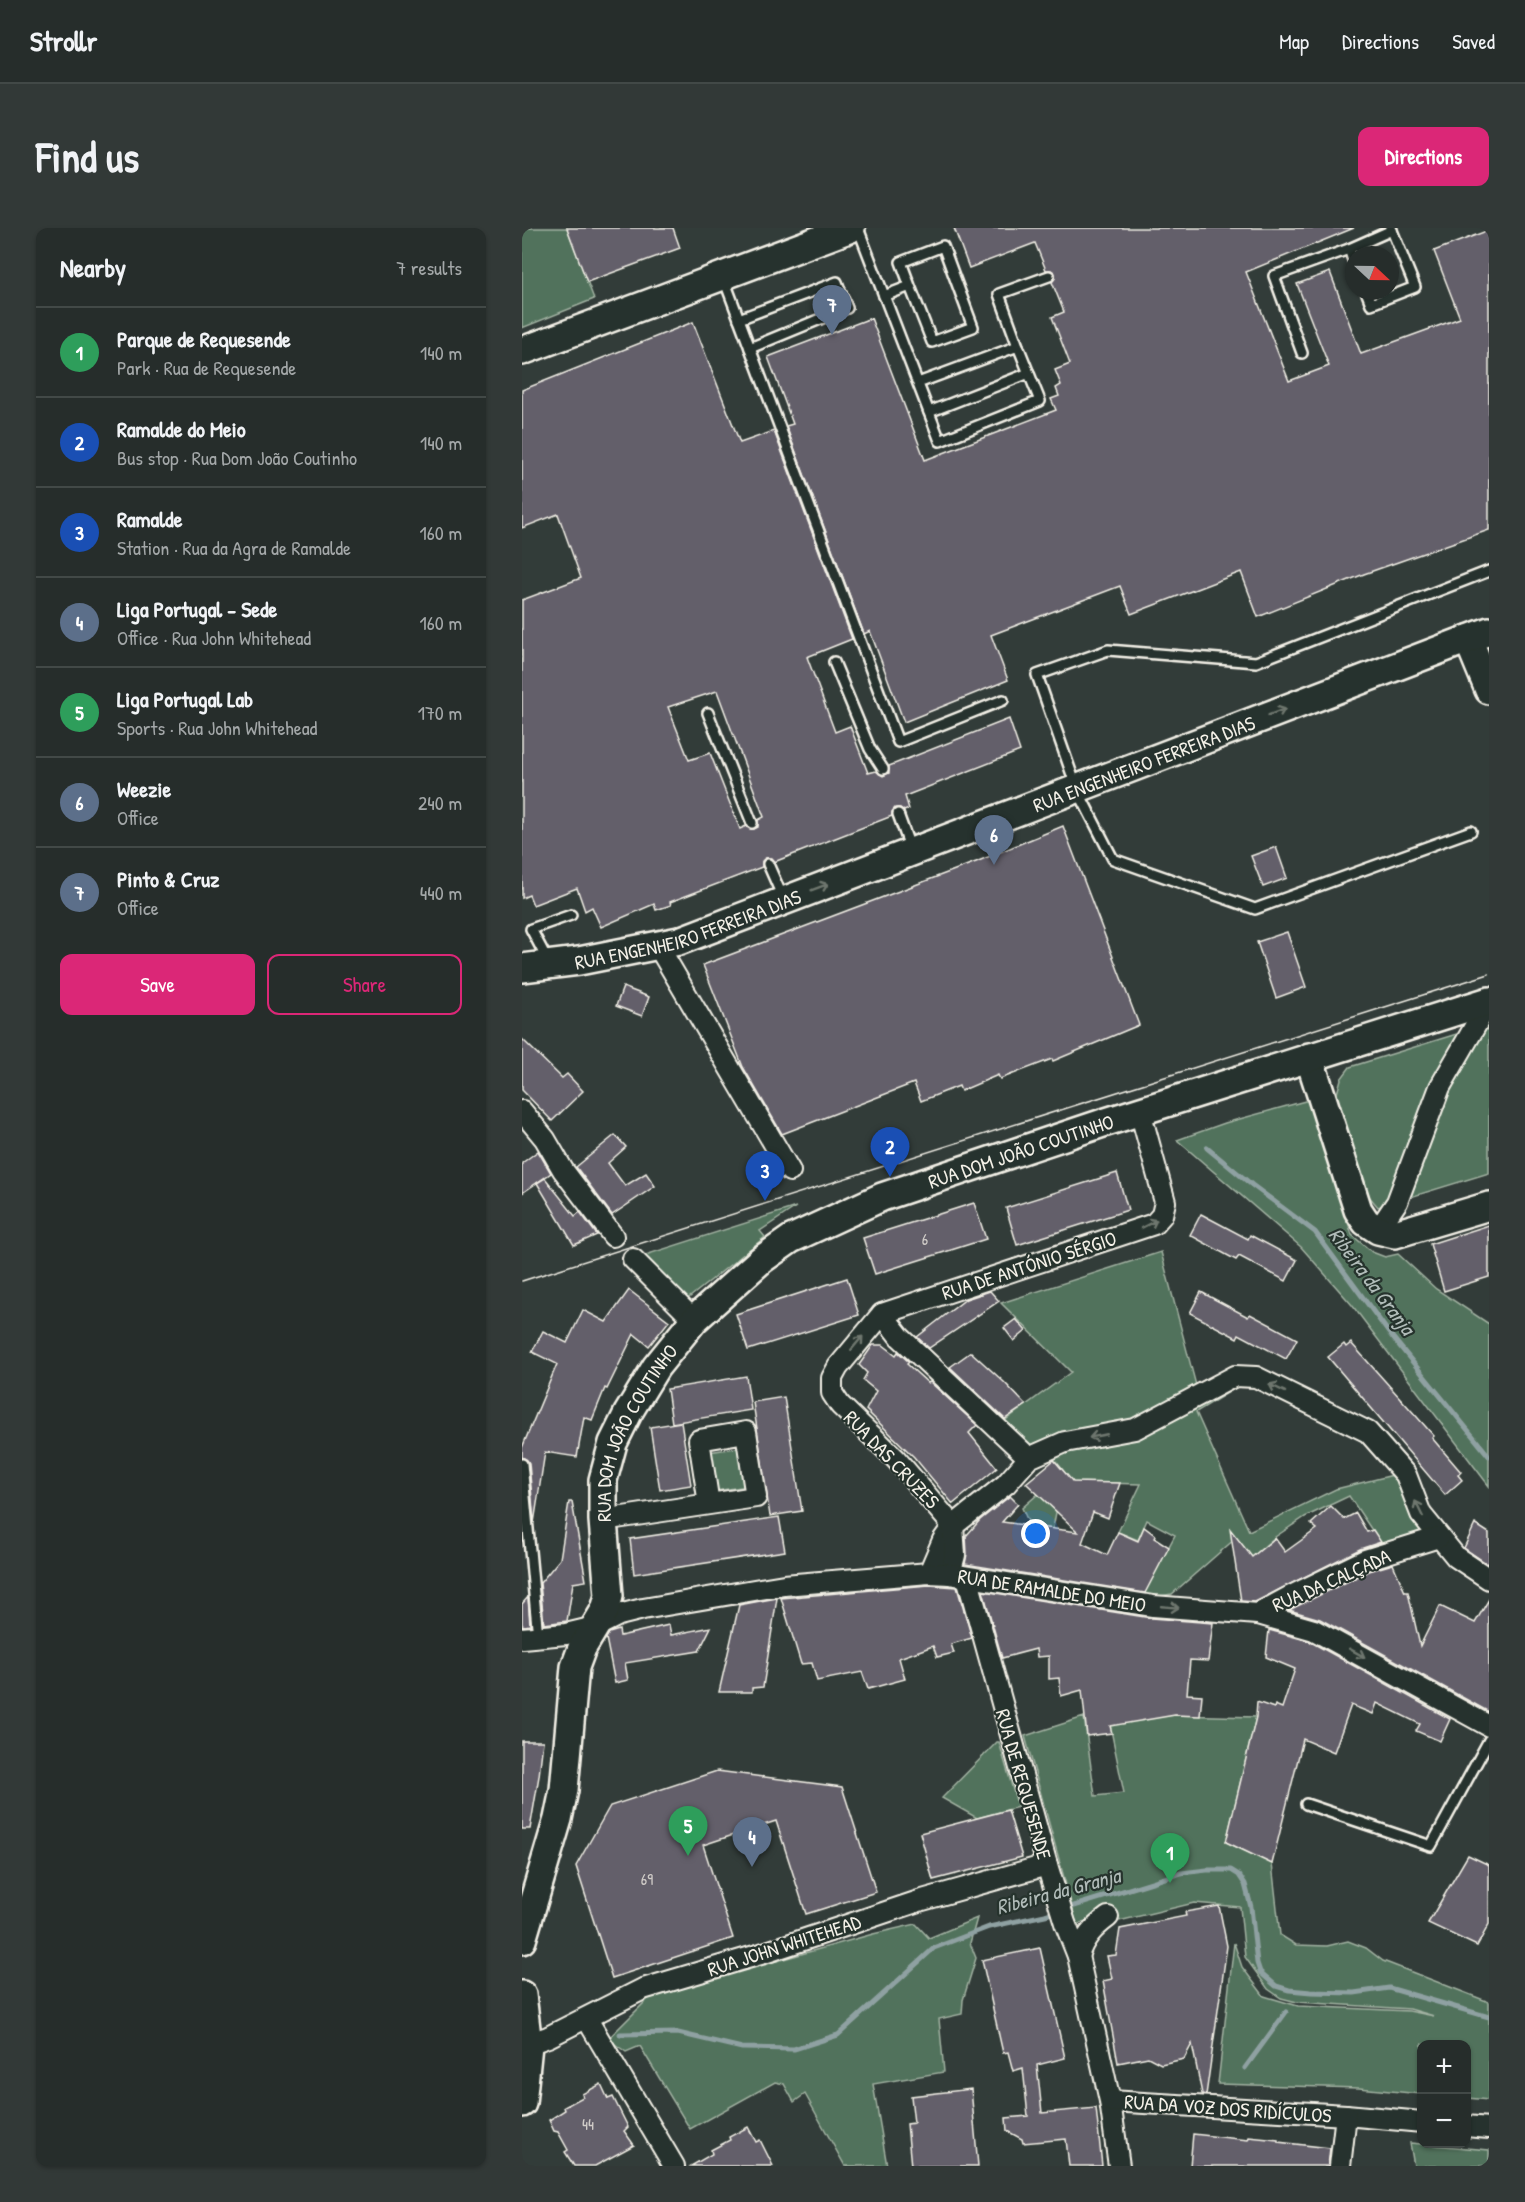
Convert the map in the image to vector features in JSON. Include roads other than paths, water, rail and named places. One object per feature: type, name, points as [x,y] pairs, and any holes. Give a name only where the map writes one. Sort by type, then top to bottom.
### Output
[{"type":"main road","points":[[522,351],[851,228]]},
{"type":"main road","points":[[1478,635],[1486,673]]},
{"type":"main road","name":"RUA ENGENHEIRO FERREIRA DIAS","points":[[522,968],[679,941],[1478,635]]},
{"type":"main road","name":"RUA DOM JOÃO COUTINHO","points":[[522,1940],[530,1892],[558,1819],[564,1790],[575,1667],[582,1648],[605,1610],[609,1596],[603,1520],[603,1480],[613,1443],[652,1374],[694,1320],[761,1260],[791,1239],[882,1197],[1140,1111],[1489,1001]]},
{"type":"main road","points":[[1309,1057],[1358,1210],[1366,1222],[1378,1230],[1395,1234],[1489,1206]]},
{"type":"main road","points":[[522,1995],[525,2045],[522,2103]]},
{"type":"street","points":[[658,946],[790,1171]]},
{"type":"street","points":[[1378,1230],[1397,1202],[1440,1087],[1489,1001]]},
{"type":"street","points":[[522,1111],[545,1139],[563,1170],[613,1236]]},
{"type":"street","name":"RUA DE ANTÓNIO SÉRGIO","points":[[882,1314],[1154,1224],[1162,1215],[1165,1202],[1140,1111]]},
{"type":"street","points":[[633,1259],[694,1320]]},
{"type":"street","points":[[882,1314],[900,1338],[1029,1458]]},
{"type":"street","name":"RUA DAS CRUZES","points":[[882,1314],[831,1378],[832,1393],[840,1404],[896,1459],[953,1526],[958,1575]]},
{"type":"street","points":[[953,1526],[1006,1484],[1029,1458],[1065,1442],[1135,1429],[1235,1377],[1256,1377],[1368,1432],[1406,1476],[1421,1514],[1439,1537],[1456,1557],[1489,1579]]},
{"type":"street","points":[[603,1520],[709,1504]]},
{"type":"street","name":"RUA DAS CRUZES","points":[[929,1573],[943,1540],[953,1526]]},
{"type":"street","name":"RUA DA CALÇADA","points":[[1258,1614],[1365,1560],[1439,1537]]},
{"type":"street","name":"RUA DE RAMALDE DO MEIO","points":[[530,1637],[567,1634],[595,1627],[619,1615],[643,1609],[784,1584],[929,1573],[958,1575],[1153,1606],[1258,1614],[1314,1630],[1489,1726]]},
{"type":"street","name":"RUA DE REQUESENDE","points":[[958,1575],[1065,1923],[1078,1956],[1110,2101],[1119,2166]]},
{"type":"street","name":"RUA JOHN WHITEHEAD","points":[[525,2045],[586,2019],[643,1989],[760,1954],[920,1901],[1047,1865]]},
{"type":"street","points":[[1078,1956],[1088,1934],[1108,1917]]},
{"type":"street","points":[[586,2019],[674,2166]]},
{"type":"street","name":"RUA DA VOZ DOS RIDÍCULOS","points":[[1110,2101],[1417,2122]]},
{"type":"street","points":[[1340,2166],[1346,2115]]},
{"type":"street","points":[[1471,2126],[1489,2128]]},
{"type":"lane","points":[[858,228],[940,441],[1040,401],[999,294],[1049,276]]},
{"type":"lane","points":[[1355,246],[1392,229],[1399,246]]},
{"type":"lane","points":[[943,246],[973,327],[932,342],[910,286],[901,262],[943,246]]},
{"type":"lane","points":[[1399,247],[1415,287],[1399,293]]},
{"type":"lane","points":[[1302,353],[1274,276],[1345,250]]},
{"type":"lane","points":[[723,277],[898,742],[1003,700]]},
{"type":"lane","points":[[739,320],[837,282],[847,308],[750,348]]},
{"type":"lane","points":[[884,296],[910,286]]},
{"type":"lane","points":[[1369,300],[1371,304],[1381,300]]},
{"type":"lane","points":[[918,383],[1018,346]]},
{"type":"lane","points":[[929,412],[1029,373]]},
{"type":"lane","points":[[1471,831],[1255,909],[1113,859],[1077,789],[1037,675],[1108,650],[1256,662],[1489,571]]},
{"type":"lane","points":[[834,662],[870,749],[883,769]]},
{"type":"lane","points":[[708,713],[752,823]]},
{"type":"lane","points":[[898,814],[911,852]]},
{"type":"lane","points":[[768,864],[784,901]]},
{"type":"lane","points":[[550,965],[531,928],[571,915]]},
{"type":"lane","points":[[522,1464],[530,1637]]},
{"type":"lane","points":[[1306,1804],[1431,1846],[1489,1740]]},
{"type":"waterway","name":"Ribeira da Granja","points":[[1207,1148],[1315,1232],[1389,1333],[1489,1456]]},
{"type":"waterway","name":"Ribeira da Granja","points":[[620,2034],[678,2033],[742,2048],[794,2049],[838,2035],[934,1948],[989,1927],[1045,1915],[1181,1873],[1207,1870],[1231,1870],[1239,1875],[1245,1884],[1251,1907],[1257,1963],[1260,1972],[1276,1986],[1311,1992],[1354,1993],[1389,1988],[1489,2017]]},
{"type":"waterway","points":[[1245,2068],[1286,2012]]},
{"type":"tram line","points":[[522,1281],[1489,974]]},
{"type":"place","name":"Pinto & Cruz","points":[[832,335]]},
{"type":"place","name":"Weezie","points":[[994,865]]},
{"type":"place","name":"Ramalde do Meio","points":[[890,1177]]},
{"type":"place","name":"Ramalde","points":[[765,1201]]},
{"type":"place","name":"Liga Portugal Lab","points":[[688,1856]]},
{"type":"place","name":"Liga Portugal - Sede","points":[[752,1867]]},
{"type":"place","name":"Parque de Requesende","points":[[1170,1883]]}]
